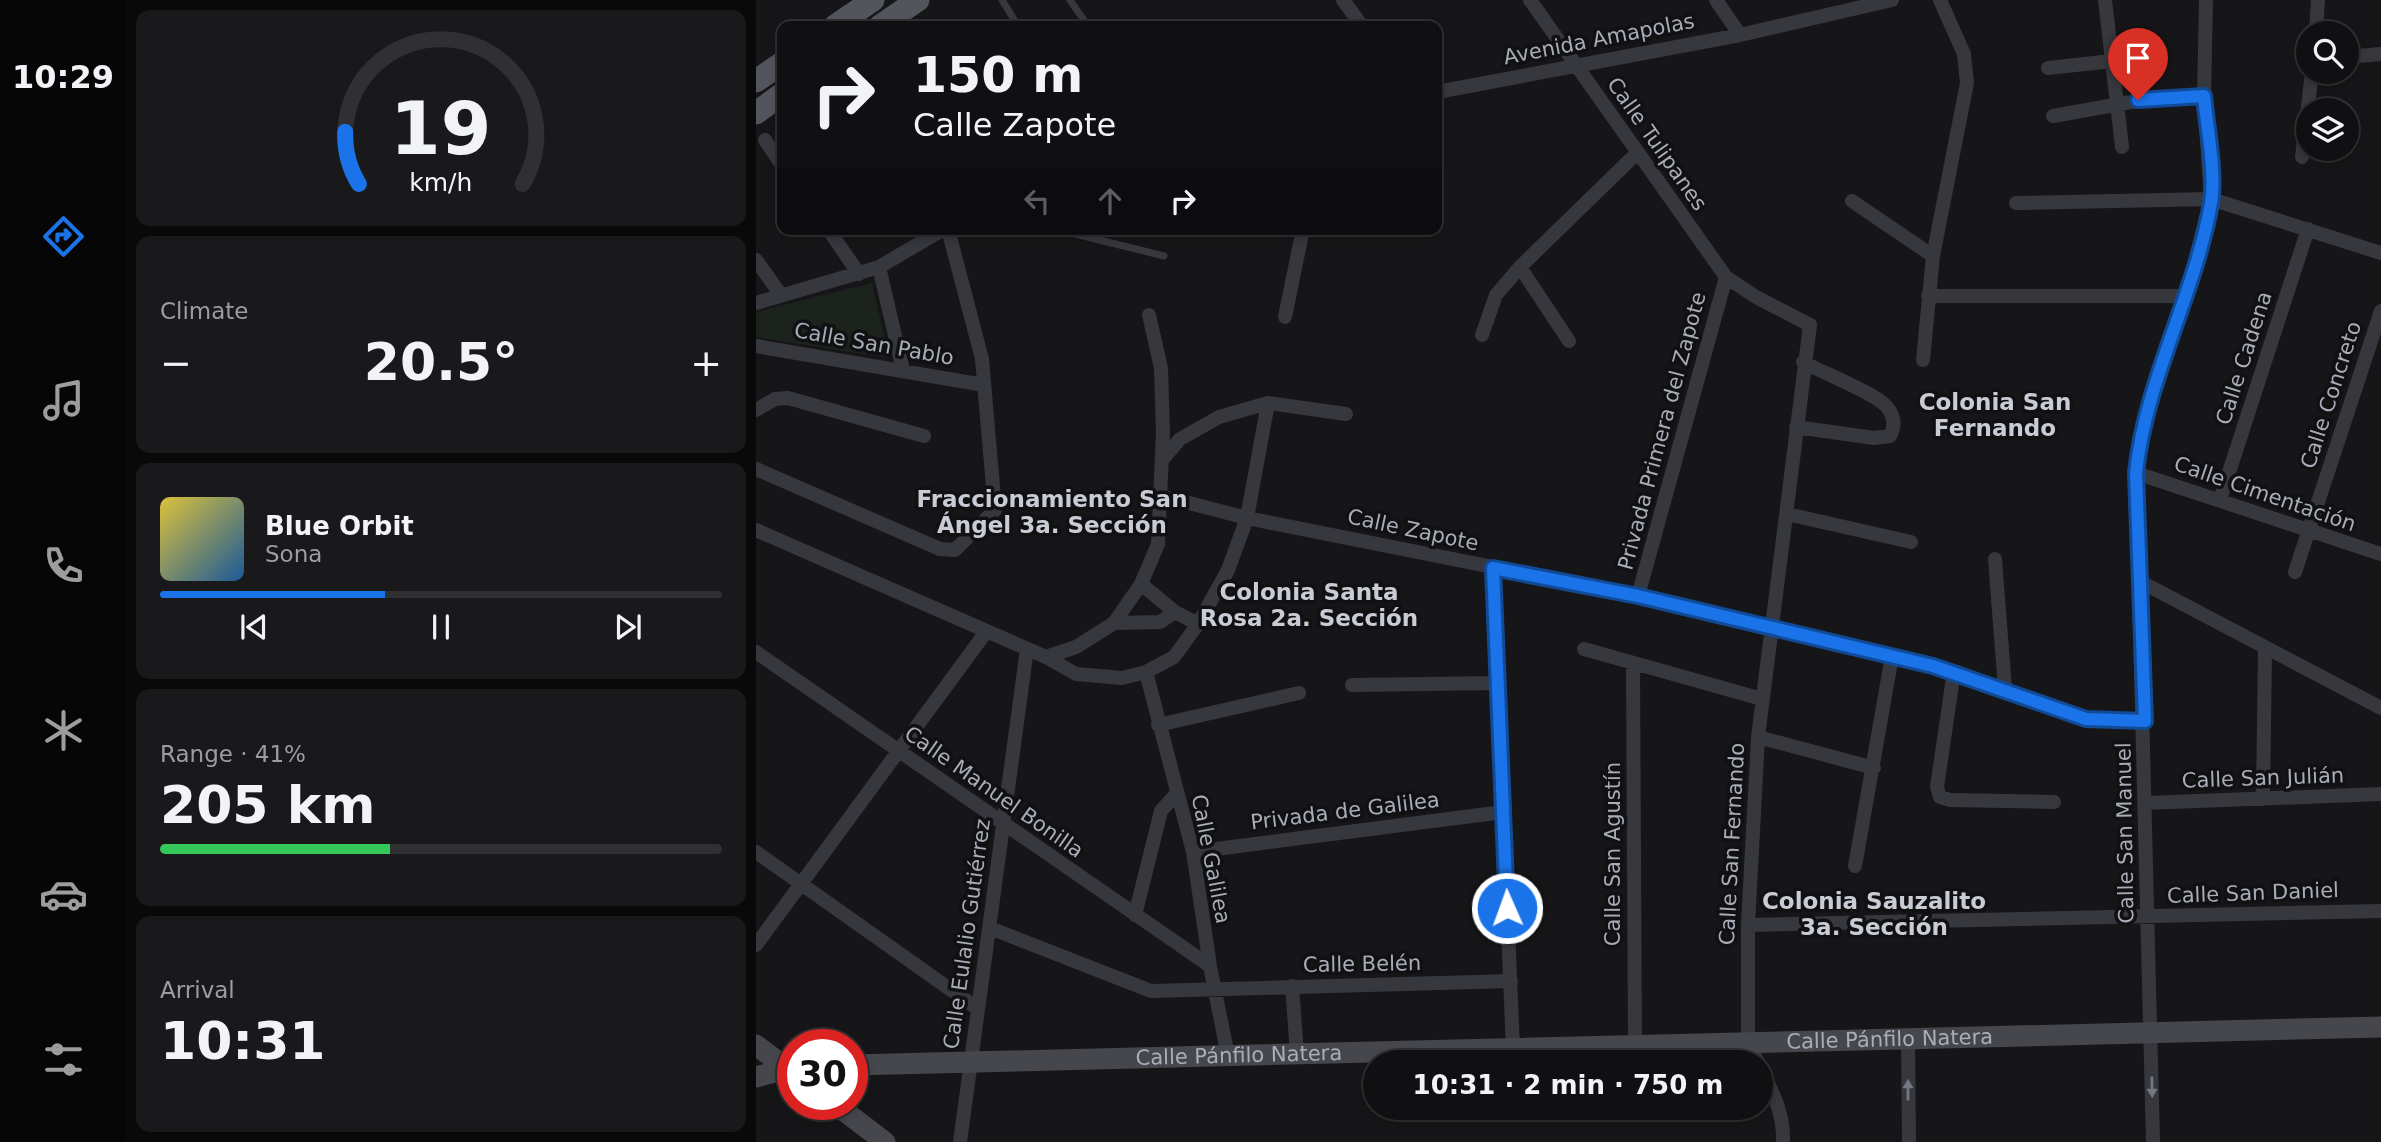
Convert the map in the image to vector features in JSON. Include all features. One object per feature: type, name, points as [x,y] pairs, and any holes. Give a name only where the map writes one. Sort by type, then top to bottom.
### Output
[{"type":"main road","points":[[842,21],[873,0]]},
{"type":"main road","points":[[887,21],[918,0]]},
{"type":"main road","points":[[756,81],[777,66]]},
{"type":"main road","points":[[756,113],[777,98]]},
{"type":"main road","name":"Calle Pánfilo Natera","points":[[1773,1051],[1908,1039],[2381,1027]]},
{"type":"main road","points":[[756,1045],[777,1060]]},
{"type":"main road","name":"Calle Pánfilo Natera","points":[[868,1065],[1635,1046],[1702,1050]]},
{"type":"main road","points":[[756,1077],[777,1072]]},
{"type":"main road","points":[[856,1120],[885,1142]]},
{"type":"street","points":[[1343,0],[1358,21]]},
{"type":"street","name":"Calle Tulipanes","points":[[1530,0],[1636,154],[1726,277],[1756,298],[1810,325],[1803,362]]},
{"type":"street","points":[[1716,0],[1740,34]]},
{"type":"street","name":"Avenida Amapolas","points":[[1442,91],[1740,34],[1892,0]]},
{"type":"street","points":[[1923,360],[1933,256],[1968,83],[1964,54],[1940,0]]},
{"type":"street","points":[[2105,0],[2122,147]]},
{"type":"street","name":"Calle San Manuel","points":[[2153,1142],[2145,721],[2136,473],[2139,441],[2186,296],[2211,199],[2204,96],[2206,0]]},
{"type":"street","points":[[2316,21],[2318,0]]},
{"type":"street","points":[[2048,68],[2145,53]]},
{"type":"street","points":[[2359,56],[2381,54]]},
{"type":"street","points":[[2053,116],[2159,97],[2204,96]]},
{"type":"street","points":[[765,140],[777,158]]},
{"type":"street","points":[[1482,335],[1496,295],[1520,267],[1636,154]]},
{"type":"street","points":[[2016,203],[2211,199],[2381,253]]},
{"type":"street","points":[[1852,201],[1933,256]]},
{"type":"street","name":"Calle Cadena","points":[[2220,500],[2308,229]]},
{"type":"street","points":[[832,235],[859,274]]},
{"type":"street","points":[[756,303],[879,267],[935,235]]},
{"type":"street","points":[[756,469],[940,550],[955,550],[995,510],[982,359],[948,235]]},
{"type":"street","points":[[1285,317],[1302,235]]},
{"type":"street","points":[[756,260],[781,295]]},
{"type":"street","points":[[879,267],[903,370]]},
{"type":"street","points":[[1520,267],[1569,341]]},
{"type":"street","name":"Privada Primera del Zapote","points":[[1638,596],[1726,277]]},
{"type":"street","points":[[1928,296],[2014,299],[2186,296]]},
{"type":"street","name":"Calle Concreto","points":[[2295,572],[2381,311]]},
{"type":"street","points":[[1046,657],[1076,647],[1114,623],[1141,584],[1158,544],[1163,460],[1161,368],[1149,315]]},
{"type":"street","name":"Calle San Pablo","points":[[756,346],[984,385]]},
{"type":"street","points":[[1796,427],[1874,438],[1890,436],[1894,428],[1894,420],[1885,404],[1803,362]]},
{"type":"street","name":"Calle San Fernando","points":[[1753,1050],[1748,925],[1758,737],[1774,627],[1803,362]]},
{"type":"street","points":[[756,410],[775,399],[788,398],[924,436]]},
{"type":"street","points":[[1163,460],[1180,439],[1219,417],[1268,403],[1346,414]]},
{"type":"street","points":[[756,530],[1046,657],[1076,674],[1122,678],[1146,672],[1174,657],[1198,624],[1228,570],[1247,517],[1268,403]]},
{"type":"street","name":"Calle Cimentación","points":[[2136,473],[2381,554]]},
{"type":"street","name":"Calle Zapote","points":[[1162,496],[1247,517],[1638,596],[1774,627],[1954,671],[2086,719],[2145,721]]},
{"type":"street","points":[[1787,514],[1911,542]]},
{"type":"street","points":[[1996,559],[2005,689]]},
{"type":"street","points":[[1493,568],[1513,1049]]},
{"type":"street","points":[[2141,582],[2265,650],[2381,708]]},
{"type":"street","points":[[1141,584],[1175,612],[1198,624]]},
{"type":"street","points":[[1114,623],[1160,622],[1175,612]]},
{"type":"street","points":[[756,945],[986,632]]},
{"type":"street","name":"Calle Eulalio Gutiérrez","points":[[960,1142],[1027,649]]},
{"type":"street","points":[[1584,649],[1762,699]]},
{"type":"street","points":[[2263,799],[2265,650]]},
{"type":"street","name":"Calle Manuel Bonilla","points":[[756,652],[1209,965]]},
{"type":"street","points":[[1855,866],[1892,656]]},
{"type":"street","name":"Calle San Agustín","points":[[1633,663],[1635,1046]]},
{"type":"street","points":[[1954,671],[1937,787],[1940,797],[1950,800],[2054,802]]},
{"type":"street","name":"Calle Galilea","points":[[1146,672],[1193,852],[1209,965],[1228,1056]]},
{"type":"street","points":[[1353,685],[1497,682]]},
{"type":"street","points":[[1158,725],[1300,693]]},
{"type":"street","points":[[1758,737],[1874,768]]},
{"type":"street","points":[[1135,915],[1161,811],[1177,793]]},
{"type":"street","name":"Calle San Julián","points":[[2146,803],[2381,794]]},
{"type":"street","name":"Privada de Galilea","points":[[1193,852],[1503,812]]},
{"type":"street","points":[[756,852],[978,1009]]},
{"type":"street","name":"Calle San Daniel","points":[[1748,925],[2381,911]]},
{"type":"street","name":"Calle Belén","points":[[990,928],[1151,991],[1511,981]]},
{"type":"street","points":[[1292,986],[1297,1054]]},
{"type":"street","points":[[1908,1039],[1909,1142]]},
{"type":"street","points":[[1773,1093],[1784,1124],[1783,1142]]},
{"type":"lane","points":[[1002,0],[1015,21]]},
{"type":"lane","points":[[1070,0],[1085,21]]},
{"type":"lane","points":[[1079,235],[1164,256]]},
{"type":"shaded area","points":[[872,283],[889,358],[756,337],[756,312]]},
{"type":"district","name":"Colonia San Fernando","points":[[1995,415]]},
{"type":"district","name":"Fraccionamiento San Ángel 3a. Sección","points":[[1052,512]]},
{"type":"district","name":"Colonia Santa Rosa 2a. Sección","points":[[1309,605]]},
{"type":"district","name":"Colonia Sauzalito 3a. Sección","points":[[1874,914]]},
{"type":"route","points":[[1507,908],[1493,568],[1638,596],[1954,671],[2086,719],[2145,721],[2136,473],[2139,441],[2186,296],[2211,199],[2204,96],[2138,100]]}]
